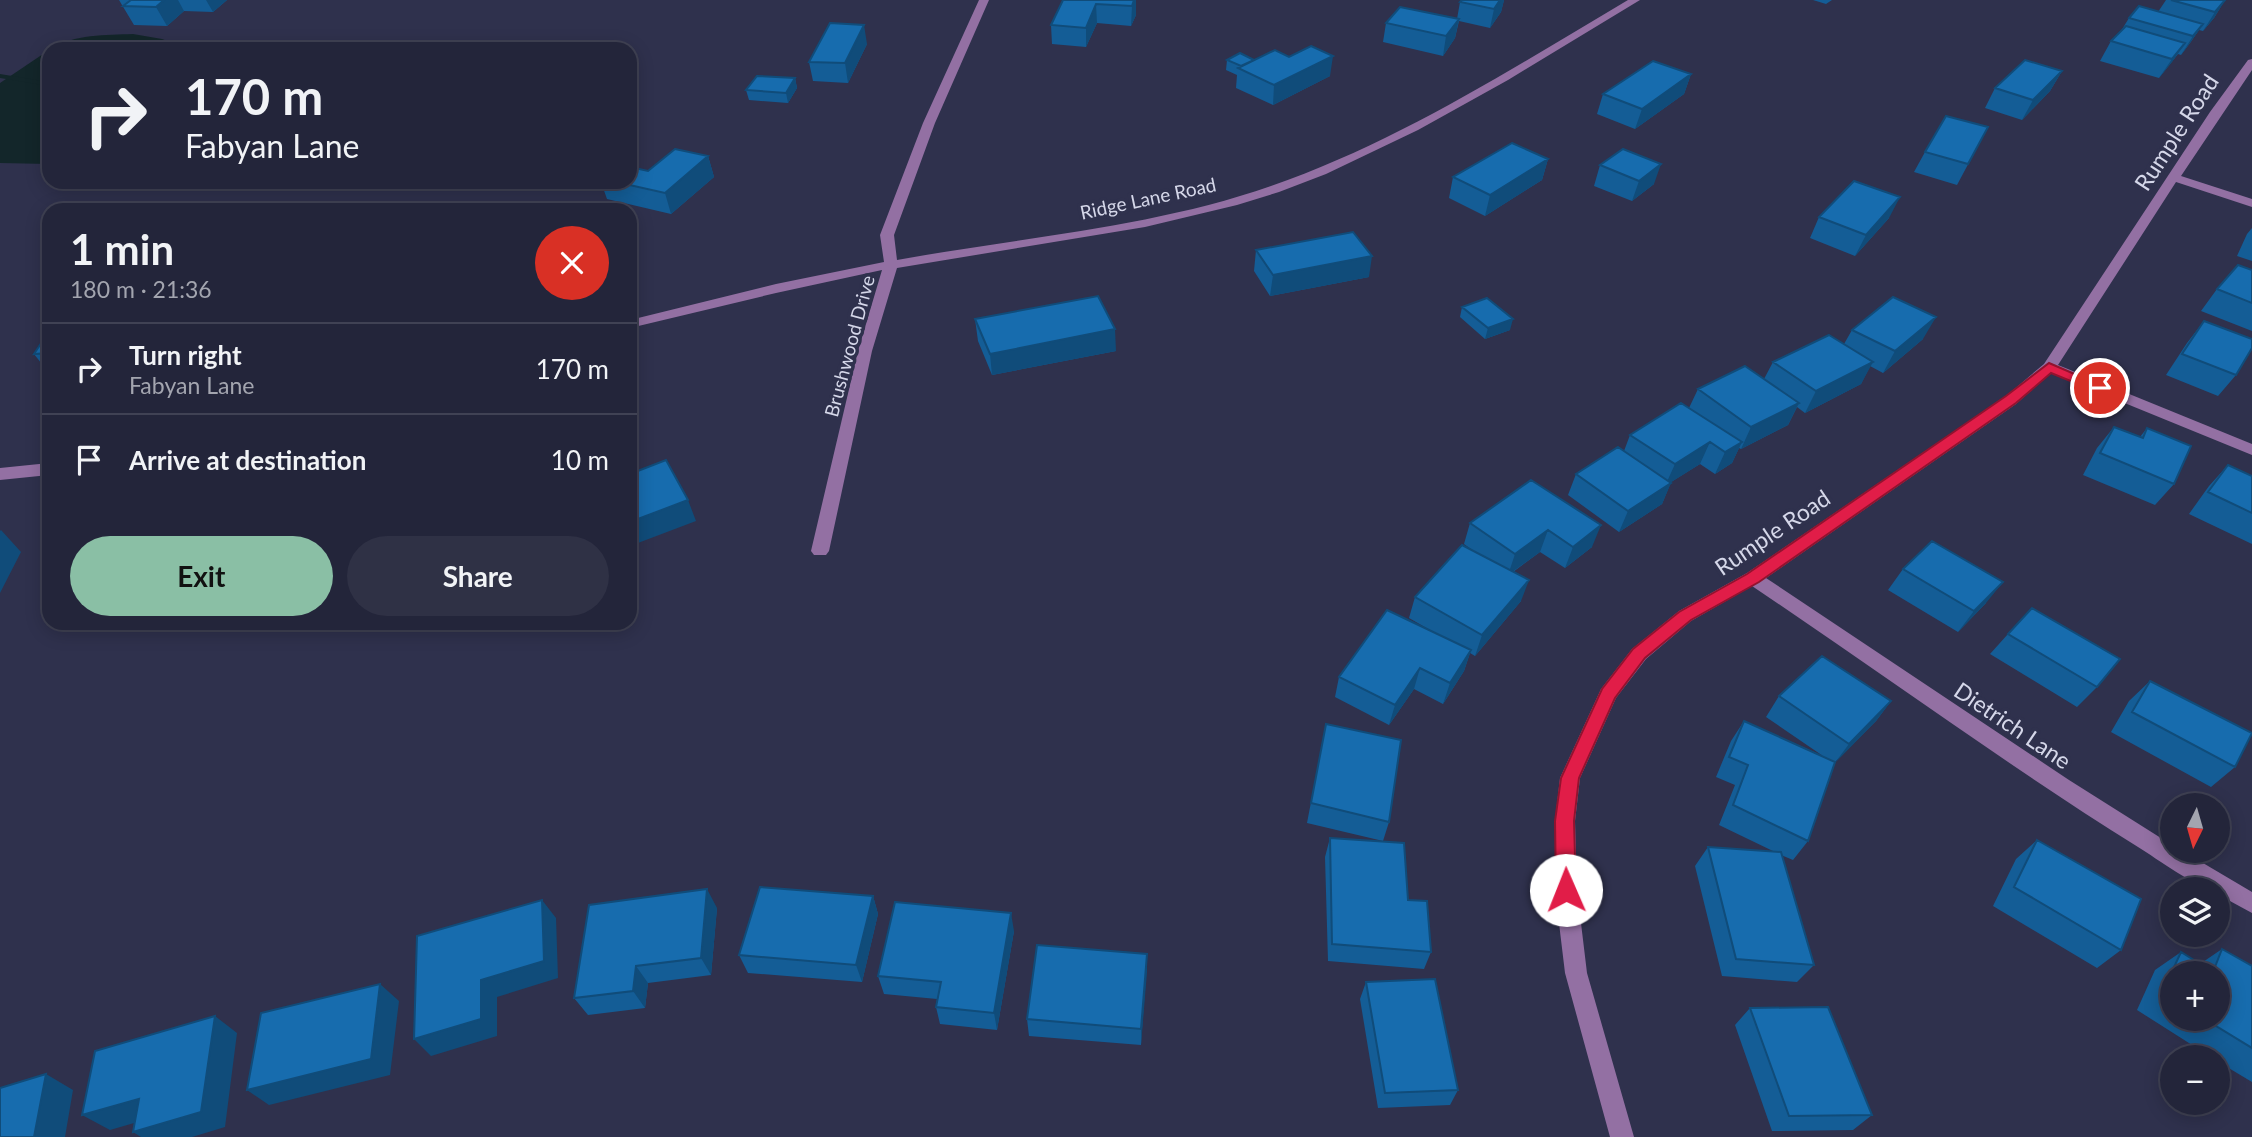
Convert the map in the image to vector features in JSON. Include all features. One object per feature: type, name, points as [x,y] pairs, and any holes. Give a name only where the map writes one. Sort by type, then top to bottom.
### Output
[{"type":"street","name":"Brushwood Drive","points":[[820,551],[865,351],[891,265],[887,235],[929,123],[984,0]]},
{"type":"street","name":"Ridge Lane Road","points":[[637,322],[720,301],[891,265],[1130,225],[1214,207],[1273,190],[1326,169],[1438,113],[1635,0]]},
{"type":"street","name":"Rumple Road","points":[[1622,1137],[1576,973],[1566,890],[1565,821],[1570,778],[1608,694],[1639,654],[1685,616],[1753,578],[2011,400],[2049,367],[2216,112],[2252,62]]},
{"type":"street","points":[[2175,178],[2252,203]]},
{"type":"street","points":[[2049,367],[2252,450]]},
{"type":"street","points":[[0,474],[42,470]]},
{"type":"street","name":"Dietrich Lane","points":[[1753,578],[2047,779],[2137,836],[2252,903]]},
{"type":"shaded area","points":[[133,34],[170,42],[65,42],[101,35]]},
{"type":"shaded area","points":[[42,55],[42,164],[0,163],[0,83]]},
{"type":"building","points":[[131,0],[164,0],[156,7],[123,6]]},
{"type":"building","points":[[1063,0],[1134,0],[1132,6],[1096,4],[1086,28],[1051,25]]},
{"type":"building","points":[[1500,0],[1494,9],[1460,2]]},
{"type":"building","points":[[2171,0],[2225,0],[2215,12]]},
{"type":"building","points":[[2139,6],[2203,24],[2193,36],[2129,18]]},
{"type":"building","points":[[1400,7],[1459,19],[1446,36],[1386,23]]},
{"type":"building","points":[[830,23],[864,25],[845,63],[809,62]]},
{"type":"building","points":[[2126,26],[2185,43],[2172,59],[2111,41]]},
{"type":"building","points":[[1311,46],[1333,56],[1274,85],[1238,68],[1275,50],[1289,57]]},
{"type":"building","points":[[1240,53],[1254,60],[1241,66],[1227,60]]},
{"type":"building","points":[[2025,60],[2062,71],[2033,100],[1995,88]]},
{"type":"building","points":[[1653,61],[1691,74],[1642,109],[1603,94]]},
{"type":"building","points":[[757,76],[795,78],[786,93],[746,90]]},
{"type":"building","points":[[1946,116],[1988,127],[1968,164],[1925,152]]},
{"type":"building","points":[[1512,143],[1548,159],[1490,195],[1453,177]]},
{"type":"building","points":[[675,149],[708,156],[665,193],[637,187],[637,169],[648,171]]},
{"type":"building","points":[[1623,149],[1661,164],[1639,181],[1600,165]]},
{"type":"building","points":[[1854,181],[1900,197],[1866,235],[1819,217]]},
{"type":"building","points":[[1353,232],[1372,256],[1273,275],[1256,250]]},
{"type":"building","points":[[2238,265],[2252,270],[2252,303],[2217,289]]},
{"type":"building","points":[[1098,296],[1115,329],[990,354],[975,319]]},
{"type":"building","points":[[1893,297],[1936,317],[1895,351],[1852,330]]},
{"type":"building","points":[[1487,298],[1513,319],[1488,328],[1462,307]]},
{"type":"building","points":[[2204,321],[2252,339],[2252,348],[2236,375],[2182,354]]},
{"type":"building","points":[[1829,335],[1873,362],[1816,391],[1773,362]]},
{"type":"building","points":[[42,342],[42,353],[34,354]]},
{"type":"building","points":[[1745,366],[1799,403],[1751,427],[1698,389]]},
{"type":"building","points":[[1681,403],[1742,442],[1725,452],[1710,442],[1675,464],[1630,435]]},
{"type":"building","points":[[2114,427],[2143,438],[2147,428],[2191,446],[2174,484],[2100,453]]},
{"type":"building","points":[[1618,447],[1671,483],[1628,511],[1576,474]]},
{"type":"building","points":[[666,460],[688,500],[637,519],[637,471]]},
{"type":"building","points":[[2228,465],[2252,476],[2252,513],[2208,492]]},
{"type":"building","points":[[1531,480],[1601,525],[1573,547],[1548,530],[1515,554],[1470,523]]},
{"type":"building","points":[[1932,541],[2003,582],[1974,611],[1903,569]]},
{"type":"building","points":[[1462,545],[1529,580],[1482,635],[1415,597]]},
{"type":"building","points":[[2032,608],[2120,659],[2097,687],[2008,634]]},
{"type":"building","points":[[1387,610],[1471,650],[1450,683],[1420,668],[1395,705],[1339,677]]},
{"type":"building","points":[[1822,656],[1891,701],[1849,744],[1779,696]]},
{"type":"building","points":[[2150,681],[2252,733],[2235,767],[2132,712]]},
{"type":"building","points":[[1744,721],[1835,762],[1808,841],[1733,805],[1748,765],[1729,757]]},
{"type":"building","points":[[1326,724],[1401,740],[1389,822],[1311,803]]},
{"type":"building","points":[[1330,838],[1404,843],[1408,900],[1427,901],[1431,952],[1332,944]]},
{"type":"building","points":[[2037,840],[2141,899],[2121,950],[2014,887]]},
{"type":"building","points":[[1708,847],[1781,852],[1814,965],[1736,959]]},
{"type":"building","points":[[760,887],[873,896],[856,965],[739,955]]},
{"type":"building","points":[[707,889],[701,958],[636,966],[633,991],[574,998],[589,905]]},
{"type":"building","points":[[542,900],[544,961],[481,980],[481,1019],[414,1039],[417,936]]},
{"type":"building","points":[[895,902],[1011,913],[994,1013],[936,1007],[941,982],[878,976]]},
{"type":"building","points":[[1037,945],[1147,954],[1141,1029],[1027,1019]]},
{"type":"building","points":[[2222,949],[2252,966],[2252,1048],[2224,1031],[2230,1031],[2230,961],[2217,961]]},
{"type":"building","points":[[2181,952],[2195,961],[2177,961]]},
{"type":"building","points":[[1435,979],[1458,1090],[1385,1093],[1366,982]]},
{"type":"building","points":[[380,984],[371,1059],[247,1090],[261,1013]]},
{"type":"building","points":[[1828,1007],[1872,1115],[1789,1116],[1750,1008]]},
{"type":"building","points":[[215,1016],[201,1112],[133,1132],[139,1099],[82,1115],[95,1051]]},
{"type":"building","points":[[46,1074],[34,1137],[0,1137],[0,1088]]},
{"type":"waterway","points":[[0,76],[42,83]]},
{"type":"route","points":[[1566,890],[1565,821],[1570,778],[1608,694],[1639,654],[1685,616],[1753,578],[1910,467],[2011,400],[2049,367],[2100,388]]}]
